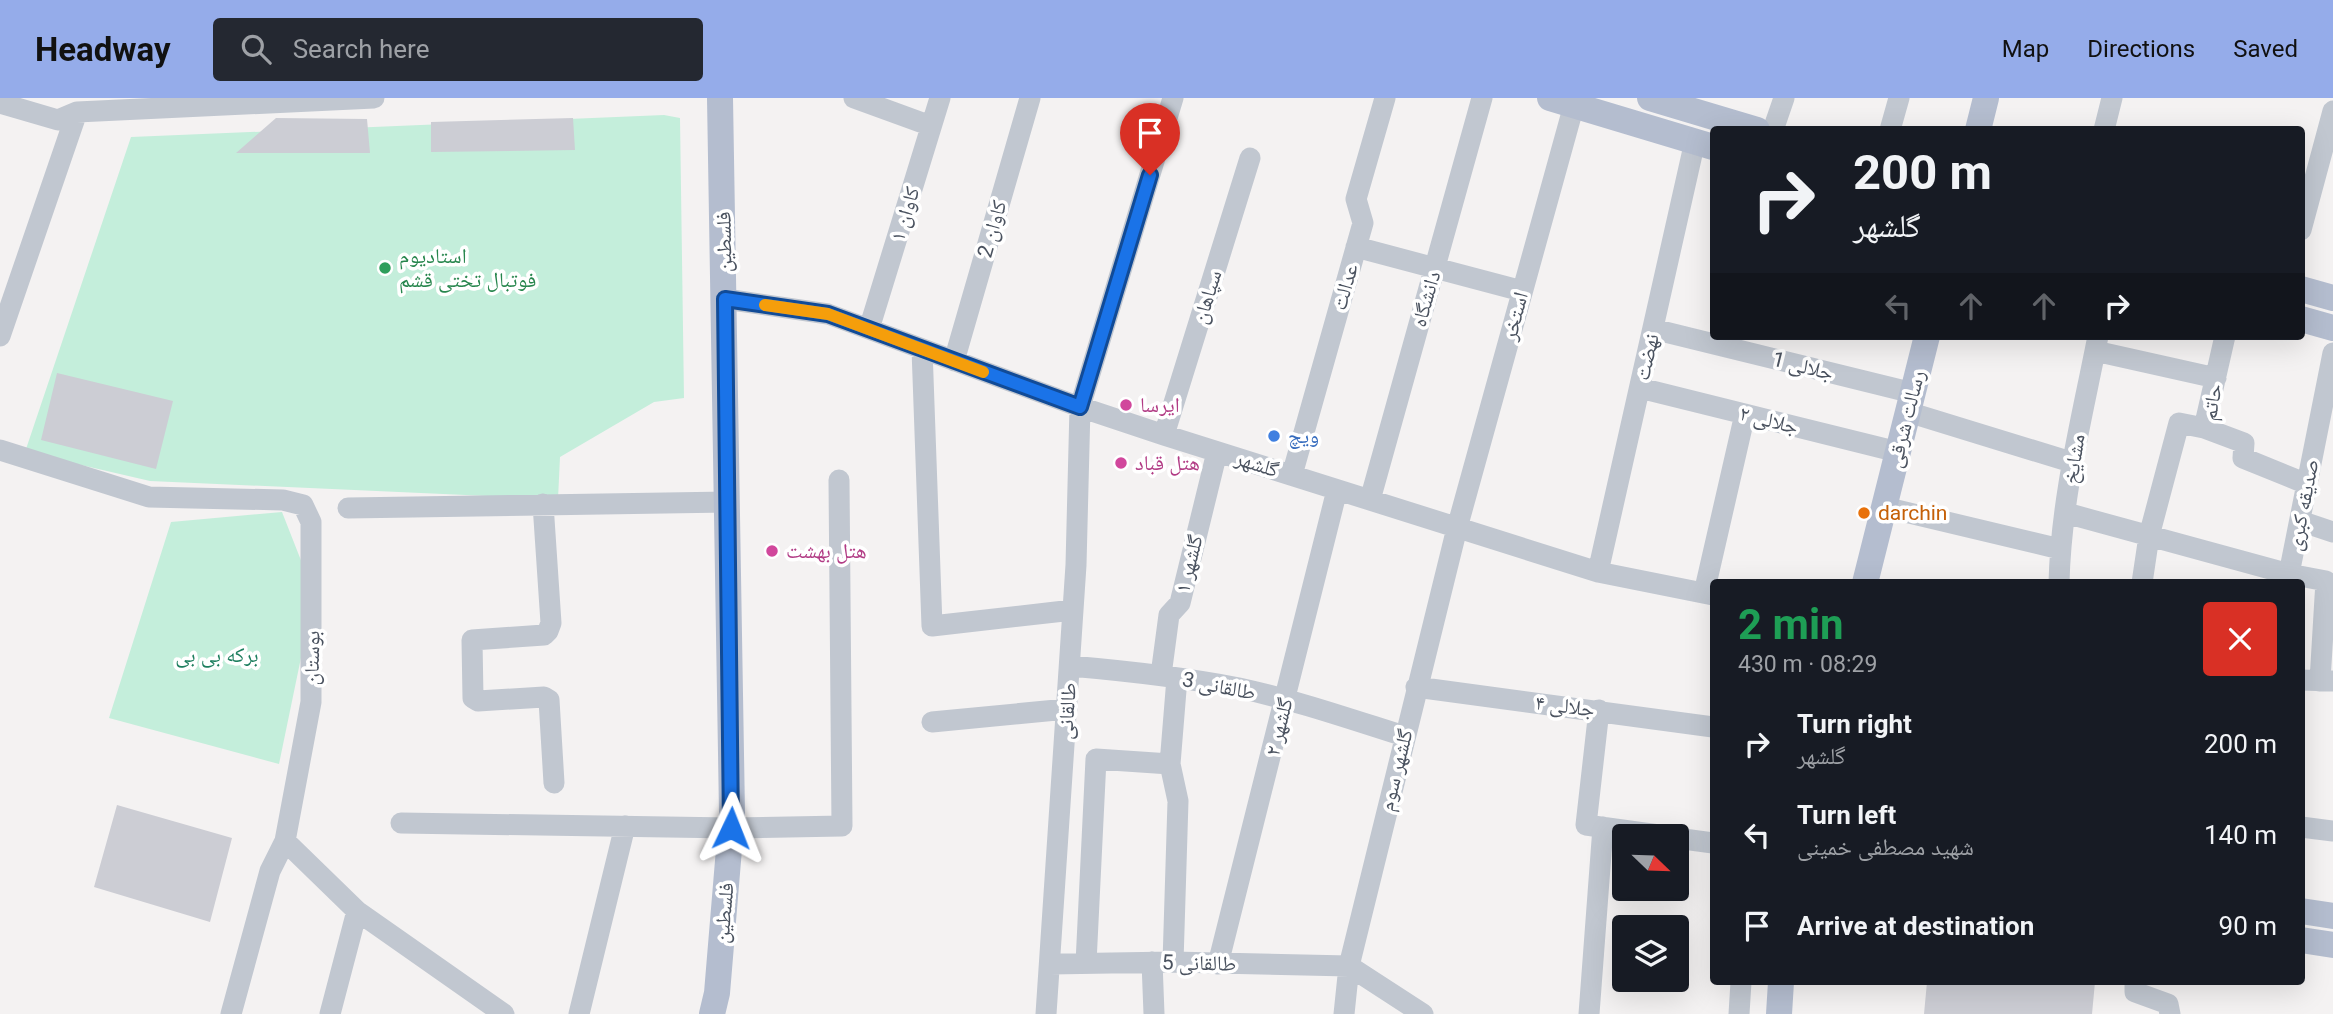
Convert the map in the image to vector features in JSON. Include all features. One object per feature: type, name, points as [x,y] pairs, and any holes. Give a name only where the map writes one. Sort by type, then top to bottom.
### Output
[{"type":"main road","name":"فلسطین","points":[[712,1014],[717,993],[731,828],[720,98]]},
{"type":"main road","points":[[1650,98],[1744,126]]},
{"type":"main road","points":[[1979,126],[1986,98]]},
{"type":"main road","points":[[1562,102],[1704,144]]},
{"type":"main road","points":[[2305,290],[2333,298]]},
{"type":"main road","points":[[2305,320],[2333,328]]},
{"type":"main road","name":"رسالت شرقی","points":[[1866,579],[1926,340]]},
{"type":"main road","points":[[2305,912],[2333,916]]},
{"type":"main road","points":[[2305,941],[2333,945]]},
{"type":"main road","points":[[1779,1014],[1781,985]]},
{"type":"street","points":[[0,103],[67,116],[374,98]]},
{"type":"street","points":[[854,98],[931,126]]},
{"type":"street","name":"کاوان ۱","points":[[869,329],[940,98]]},
{"type":"street","name":"کاوان 2","points":[[954,361],[1030,98]]},
{"type":"street","name":"طالقانی","points":[[1046,1014],[1070,666],[1080,407],[1173,98]]},
{"type":"street","name":"عدالت","points":[[1292,475],[1363,222],[1356,199],[1385,98]]},
{"type":"street","name":"دانشگاه","points":[[1370,500],[1482,98]]},
{"type":"street","points":[[1774,126],[1784,98]]},
{"type":"street","points":[[1891,126],[1899,98]]},
{"type":"street","points":[[2105,126],[2112,98]]},
{"type":"street","name":"استخر","points":[[1457,527],[1522,291],[1562,102]]},
{"type":"street","points":[[2305,215],[2333,111]]},
{"type":"street","points":[[0,336],[18,261],[67,116]]},
{"type":"street","name":"نهضت","points":[[1598,572],[1653,329],[1704,144]]},
{"type":"street","name":"سپاهان","points":[[1164,435],[1250,158]]},
{"type":"street","points":[[1356,247],[1522,291]]},
{"type":"street","points":[[0,297],[18,261]]},
{"type":"street","name":"گلشهر","points":[[725,299],[828,314],[1080,407],[1217,452],[1598,572],[1709,594]]},
{"type":"street","name":"جلالی 1","points":[[1653,329],[1910,403],[2071,462]]},
{"type":"street","name":"حاتم","points":[[2224,340],[2204,428],[2244,443],[2243,458],[2307,484]]},
{"type":"street","points":[[2096,343],[2216,378]]},
{"type":"street","name":"مشایخ","points":[[2059,579],[2060,549],[2071,462],[2096,343]]},
{"type":"street","points":[[922,349],[932,626],[1073,610]]},
{"type":"street","name":"صدیقه کبری","points":[[2289,574],[2307,484],[2324,444],[2333,353]]},
{"type":"street","name":"جلالی ۲","points":[[1640,388],[1898,452]]},
{"type":"street","points":[[1712,579],[1745,414]]},
{"type":"street","points":[[2143,579],[2149,536],[2179,423],[2204,428]]},
{"type":"street","name":"بوستان","points":[[0,450],[149,497],[283,500],[303,505],[311,522],[312,702],[285,841]]},
{"type":"street","name":"گلشهر ۱","points":[[1154,1014],[1162,962],[1178,801],[1170,764],[1169,615],[1180,603],[1217,452]]},
{"type":"street","points":[[401,823],[731,828],[842,826],[839,480]]},
{"type":"street","name":"گلشهر ۲","points":[[1218,964],[1338,490]]},
{"type":"street","points":[[348,508],[728,502]]},
{"type":"street","points":[[543,505],[551,623],[544,635],[472,640],[473,698],[478,701],[544,697],[549,700],[554,783]]},
{"type":"street","points":[[1884,506],[2060,549]]},
{"type":"street","points":[[2066,513],[2289,574],[2326,581],[2318,680]]},
{"type":"street","points":[[2300,521],[2333,531]]},
{"type":"street","name":"گلشهر سوم","points":[[1344,1014],[1349,967],[1457,527]]},
{"type":"street","name":"طالقانی 3","points":[[1070,666],[1169,676],[1286,699],[1404,736]]},
{"type":"street","name":"جلالی ۴","points":[[1416,687],[1710,727]]},
{"type":"street","points":[[932,722],[1067,709]]},
{"type":"street","points":[[1599,710],[1586,825],[1612,828]]},
{"type":"street","points":[[1086,963],[1096,758],[1170,764]]},
{"type":"street","points":[[579,1014],[625,826]]},
{"type":"street","points":[[1589,1014],[1603,827]]},
{"type":"street","points":[[2305,828],[2333,831]]},
{"type":"street","points":[[1689,840],[1710,843]]},
{"type":"street","points":[[231,1014],[270,871],[285,841],[357,911],[504,1014]]},
{"type":"street","points":[[330,1014],[357,911]]},
{"type":"street","name":"طالقانی 5","points":[[1050,964],[1162,962],[1349,967]]},
{"type":"street","points":[[1349,967],[1423,1014]]},
{"type":"street","points":[[1739,1014],[1741,985]]},
{"type":"street","points":[[2135,985],[2134,992],[2168,1004],[2171,1014]]},
{"type":"green space","name":"استادیوم فوتبال تختی قشم","points":[[664,115],[680,118],[684,398],[654,402],[560,457],[558,499],[150,481],[25,452],[131,137]]},
{"type":"green space","name":"برکه بی بی","points":[[282,512],[302,563],[303,648],[279,764],[109,718],[171,522]]},
{"type":"building","points":[[276,118],[367,119],[370,153],[236,153]]},
{"type":"building","points":[[573,118],[575,150],[431,152],[431,122]]},
{"type":"building","points":[[57,373],[173,401],[156,469],[41,440]]},
{"type":"building","points":[[117,805],[232,838],[210,922],[94,887]]},
{"type":"building","points":[[1927,985],[2095,985],[2092,1014],[1924,1014]]},
{"type":"slow traffic","points":[[765,305],[828,314],[983,372]]},
{"type":"place","name":"استادیوم فوتبال تختی قشم","points":[[385,268]]},
{"type":"place","name":"ایرسا","points":[[1126,405]]},
{"type":"place","name":"ویچ","points":[[1274,436]]},
{"type":"place","name":"هتل قباد","points":[[1121,463]]},
{"type":"place","name":"darchin","points":[[1864,513]]},
{"type":"place","name":"هتل بهشت","points":[[772,551]]},
{"type":"route","points":[[731,828],[725,299],[828,314],[1080,407],[1150,175]]}]
